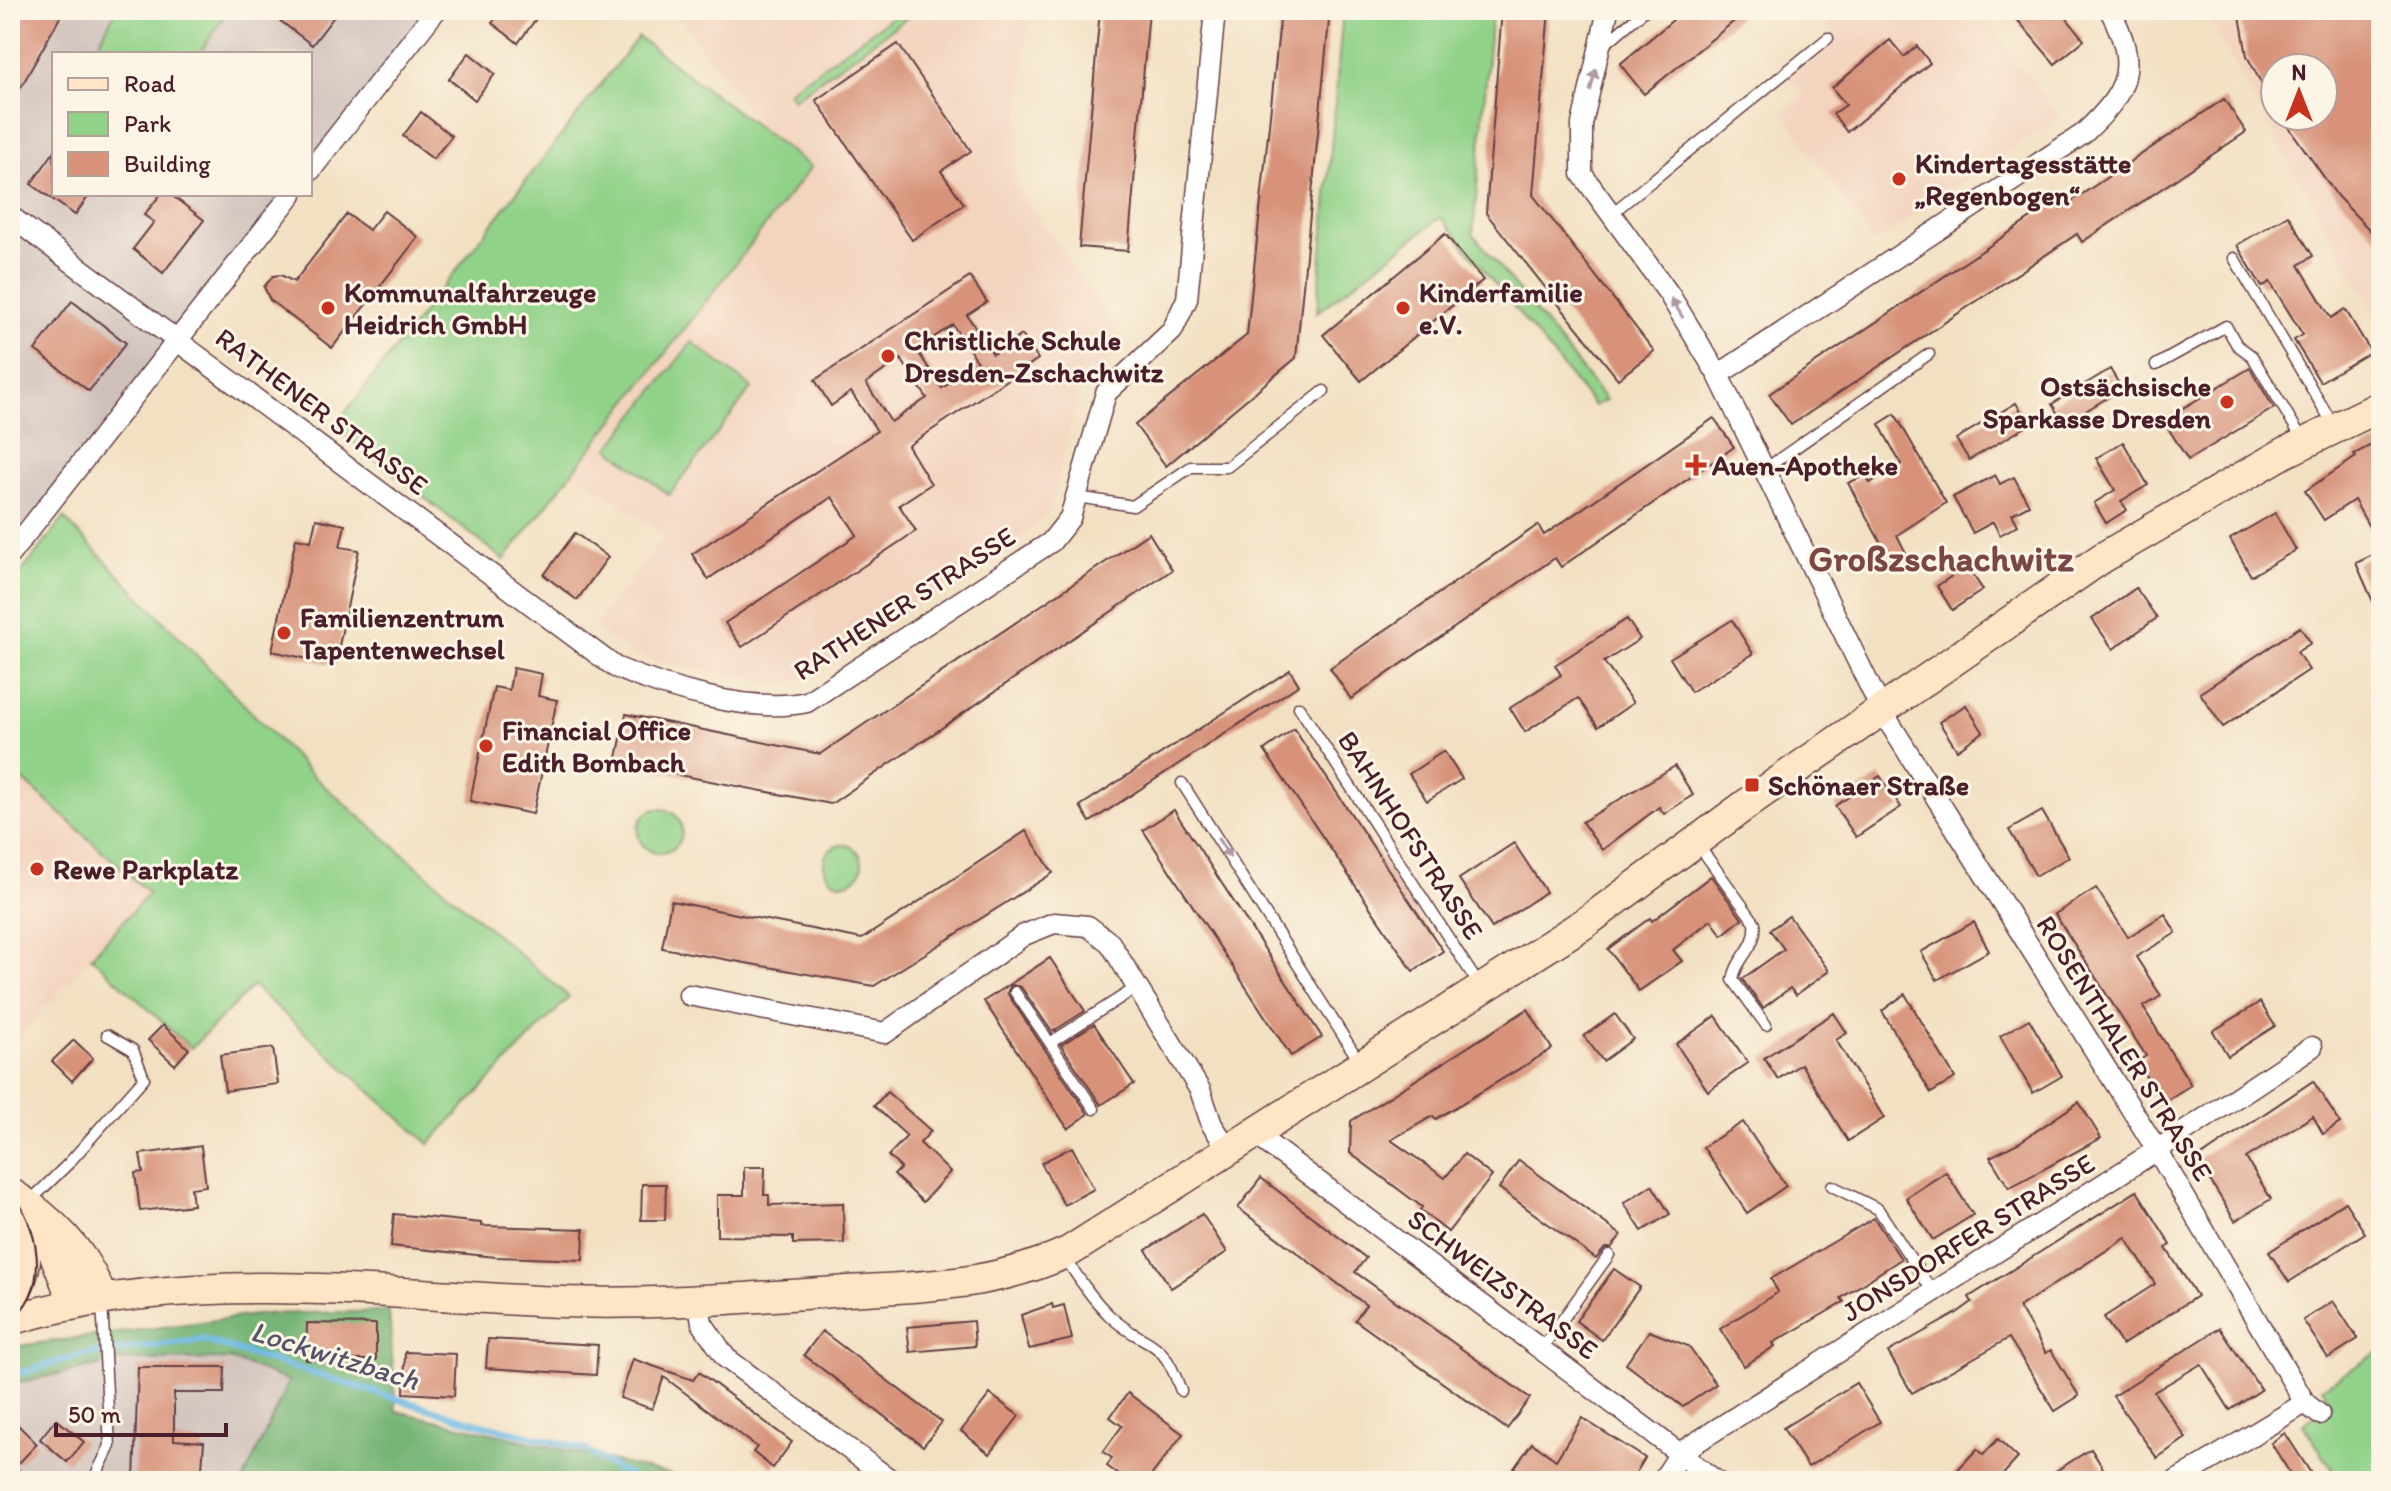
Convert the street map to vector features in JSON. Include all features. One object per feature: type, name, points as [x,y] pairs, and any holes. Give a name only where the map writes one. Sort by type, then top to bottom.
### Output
[{"type":"street","points":[[312,168],[436,10]]},
{"type":"street","name":"RATHENER STRASSE","points":[[10,216],[603,658],[650,682],[722,698],[777,706],[807,702],[1051,542],[1070,518],[1106,393],[1172,331],[1187,299],[1215,10]]},
{"type":"street","points":[[1608,10],[1582,124],[1582,174],[1669,294],[1718,375],[1882,711]]},
{"type":"street","points":[[1718,375],[2083,134],[2110,109],[2128,73],[2121,31],[2110,10]]},
{"type":"street","points":[[10,554],[290,196]]},
{"type":"street","points":[[10,1320],[225,1287],[403,1290],[538,1301],[699,1302],[1004,1277],[1063,1254],[1585,923],[1696,841],[2102,558],[2304,442],[2381,406]]},
{"type":"street","name":"ROSENTHALER STRASSE","points":[[1882,711],[2157,1150],[2312,1409],[2176,1481]]},
{"type":"street","points":[[689,995],[885,1033],[1024,935],[1054,923],[1070,921],[1088,926],[1110,943],[1200,1090],[1212,1125],[1229,1150]]},
{"type":"street","name":"JONSDORFER STRASSE","points":[[1662,1481],[1681,1452],[2157,1150],[2312,1047]]},
{"type":"street","name":"SCHWEIZSTRASSE","points":[[1255,1134],[1716,1481]]},
{"type":"street","points":[[10,1301],[19,1287],[27,1256],[26,1240],[14,1198]]},
{"type":"street","points":[[14,1198],[86,1260],[94,1309]]},
{"type":"street","points":[[699,1302],[702,1323],[726,1358],[892,1481]]},
{"type":"lane","points":[[1602,46],[1645,10]]},
{"type":"lane","points":[[1611,214],[1828,38]]},
{"type":"lane","points":[[2234,258],[2335,427]]},
{"type":"lane","points":[[2156,365],[2226,326],[2237,345],[2252,356],[2304,442]]},
{"type":"lane","points":[[1765,469],[1929,354]]},
{"type":"lane","points":[[1078,497],[1133,506],[1191,467],[1227,467],[1324,391]]},
{"type":"lane","name":"BAHNHOFSTRASSE","points":[[1299,707],[1482,990]]},
{"type":"lane","points":[[1182,783],[1362,1065]]},
{"type":"lane","points":[[1696,841],[1755,923],[1752,946],[1736,966],[1733,980],[1766,1025]]},
{"type":"lane","points":[[1050,1043],[1137,987]]},
{"type":"lane","points":[[1015,992],[1094,1109]]},
{"type":"lane","points":[[14,1198],[77,1154],[144,1078],[133,1050],[107,1035]]},
{"type":"lane","points":[[1832,1186],[1878,1209],[1933,1292]]},
{"type":"lane","points":[[1063,1254],[1111,1317],[1162,1351],[1173,1367],[1181,1391]]},
{"type":"lane","points":[[1542,1348],[1609,1255]]},
{"type":"lane","points":[[93,1481],[110,1446],[107,1370],[94,1309]]},
{"type":"lane","points":[[10,1470],[23,1481]]},
{"type":"shaded area","points":[[10,10],[436,10],[312,168],[312,52],[52,52],[52,196],[290,196],[10,543]]},
{"type":"shaded area","name":"Christliche Schule Dresden-Zschachwitz","points":[[674,10],[1029,10],[1015,184],[1126,345],[1100,368],[1078,395],[1051,508],[1037,525],[802,679],[784,685],[654,661],[633,654],[594,628],[665,535],[575,472],[811,167],[760,127]]},
{"type":"shaded area","name":"Kindertagesstätte „Regenbogen“","points":[[1814,10],[1977,10],[2060,116],[1875,243],[1782,112],[1803,96],[1789,77],[1836,37]]},
{"type":"shaded area","points":[[2185,10],[2381,10],[2381,324],[2272,132],[2339,132],[2339,52],[2259,52],[2259,109],[2206,15]]},
{"type":"shaded area","points":[[10,768],[149,893],[10,1047]]},
{"type":"shaded area","points":[[230,1359],[290,1381],[243,1481],[10,1481],[10,1384],[126,1360]]},
{"type":"green space","points":[[116,10],[228,10],[200,52],[94,52]]},
{"type":"green space","points":[[902,10],[918,10],[793,99],[788,91]]},
{"type":"green space","points":[[1343,10],[1492,10],[1473,234],[1606,400],[1594,406],[1441,217],[1317,312]]},
{"type":"green space","points":[[638,37],[811,167],[504,560],[334,427]]},
{"type":"green space","points":[[692,342],[752,388],[669,495],[609,448]]},
{"type":"green space","points":[[64,518],[315,778],[569,997],[429,1144],[253,986],[191,1048],[91,957],[149,893],[10,768],[10,587]]},
{"type":"green space","points":[[660,809],[675,816],[682,831],[675,846],[660,853],[645,846],[638,831],[645,816]]},
{"type":"green space","points":[[843,845],[856,851],[862,864],[856,877],[843,883],[830,877],[824,864],[830,851]]},
{"type":"green space","points":[[389,1311],[396,1411],[698,1481],[243,1481],[289,1381],[230,1359],[126,1360],[10,1384],[10,1347],[263,1314]]},
{"type":"green space","points":[[2381,1350],[2381,1481],[2340,1481],[2303,1424],[2332,1405],[2322,1388]]},
{"type":"building","points":[[10,10],[64,10],[10,107]]},
{"type":"building","points":[[266,10],[339,10],[312,45]]},
{"type":"building","points":[[502,10],[524,10],[536,19],[518,43],[492,23]]},
{"type":"building","points":[[1100,10],[1149,10],[1128,251],[1079,247]]},
{"type":"building","points":[[1281,10],[1330,10],[1296,358],[1166,466],[1135,425],[1247,335]]},
{"type":"building","points":[[1502,10],[1549,10],[1533,195],[1654,351],[1618,379],[1486,213]]},
{"type":"building","points":[[1685,10],[1748,10],[1644,94],[1620,64]]},
{"type":"building","points":[[2009,10],[2060,10],[2084,40],[2055,64]]},
{"type":"building","points":[[2239,10],[2381,10],[2381,242],[2338,197],[2292,132],[2339,132],[2339,52],[2259,52],[2259,79],[2247,56]]},
{"type":"building","points":[[1890,40],[1904,57],[1917,46],[1930,63],[1847,132],[1833,114],[1846,105],[1832,88]]},
{"type":"building","points":[[898,44],[971,151],[941,171],[964,204],[912,240],[816,100]]},
{"type":"building","points":[[469,53],[495,74],[475,100],[449,79]]},
{"type":"building","points":[[2224,99],[2246,132],[2082,242],[2077,234],[1791,425],[1769,394],[2055,202],[2060,209]]},
{"type":"building","points":[[421,112],[452,136],[433,159],[403,136]]},
{"type":"building","points":[[52,155],[52,196],[89,196],[75,215],[31,184]]},
{"type":"building","points":[[159,196],[173,196],[204,220],[163,273],[133,249],[154,222],[144,215]]},
{"type":"building","points":[[384,211],[418,237],[332,348],[270,300],[264,287],[273,276],[281,275],[294,282],[347,214],[369,230]]},
{"type":"building","points":[[2288,215],[2313,256],[2299,265],[2331,318],[2345,309],[2371,352],[2320,382],[2294,340],[2303,335],[2270,282],[2262,287],[2237,245]]},
{"type":"building","name":"Kinderfamilie e.V.","points":[[1445,234],[1483,280],[1361,381],[1323,335]]},
{"type":"building","points":[[970,277],[987,302],[967,315],[993,354],[1022,335],[1038,359],[908,446],[931,484],[899,505],[916,531],[742,647],[725,623],[857,535],[832,497],[708,579],[692,554],[877,431],[851,392],[831,406],[815,380]],"holes":[[[953,325],[978,363],[942,388],[916,349]],[[901,359],[927,398],[891,422],[866,383]]]},
{"type":"building","points":[[72,301],[126,343],[89,391],[35,350]]},
{"type":"building","points":[[2250,368],[2274,408],[2188,460],[2163,420]]},
{"type":"building","points":[[2110,369],[2122,389],[2064,424],[2052,404]]},
{"type":"building","points":[[2016,403],[2029,425],[1969,460],[1956,439]]},
{"type":"building","points":[[1895,414],[1946,503],[1897,535],[1908,557],[1893,565],[1848,483],[1866,475],[1870,483],[1901,464],[1879,424]]},
{"type":"building","points":[[1714,418],[1734,447],[1561,567],[1555,558],[1351,699],[1330,668],[1538,525],[1544,535]]},
{"type":"building","points":[[2381,440],[2381,548],[2354,500],[2324,520],[2305,491],[2356,457],[2354,454]]},
{"type":"building","points":[[2123,442],[2148,485],[2121,501],[2127,510],[2106,523],[2094,503],[2115,490],[2096,458]]},
{"type":"building","points":[[1995,475],[2000,484],[2014,477],[2029,505],[2012,514],[2018,525],[2000,535],[1993,522],[1973,533],[1953,497]]},
{"type":"building","points":[[2275,513],[2296,550],[2251,576],[2230,539]]},
{"type":"building","points":[[316,519],[345,525],[340,547],[359,550],[335,665],[272,651],[296,538],[311,541]]},
{"type":"building","points":[[575,533],[608,557],[577,600],[544,575]]},
{"type":"building","points":[[1149,533],[1172,570],[831,804],[616,763],[626,714],[820,754]]},
{"type":"building","points":[[2381,551],[2381,620],[2356,563]]},
{"type":"building","points":[[1967,566],[1983,590],[1952,610],[1937,586]]},
{"type":"building","points":[[2136,588],[2157,618],[2113,649],[2092,619]]},
{"type":"building","points":[[1627,619],[1640,639],[1604,662],[1633,703],[1598,727],[1578,698],[1525,732],[1510,708],[1561,675],[1555,665]]},
{"type":"building","points":[[1732,620],[1753,654],[1691,692],[1670,658]]},
{"type":"building","points":[[2300,627],[2311,643],[2297,652],[2309,670],[2223,727],[2200,693]]},
{"type":"building","points":[[513,668],[542,674],[538,696],[557,700],[533,814],[470,801],[494,687],[509,690]]},
{"type":"building","points":[[1290,670],[1299,685],[1090,822],[1080,806]]},
{"type":"building","points":[[1966,705],[1983,732],[1957,750],[1939,722]]},
{"type":"building","points":[[1294,729],[1443,951],[1413,971],[1264,750]]},
{"type":"building","points":[[1444,751],[1462,779],[1427,801],[1409,774]]},
{"type":"building","points":[[1675,766],[1693,795],[1664,814],[1659,807],[1602,850],[1582,822]]},
{"type":"building","points":[[1880,776],[1901,807],[1856,837],[1835,806]]},
{"type":"building","points":[[1174,810],[1322,1037],[1291,1056],[1143,830]]},
{"type":"building","points":[[2042,811],[2069,857],[2036,876],[2009,830]]},
{"type":"building","points":[[1026,831],[1053,873],[874,986],[662,948],[671,901],[862,939]]},
{"type":"building","points":[[1514,843],[1546,892],[1492,928],[1459,879]]},
{"type":"building","points":[[1711,876],[1742,919],[1722,935],[1711,920],[1673,950],[1682,961],[1639,991],[1608,949],[1650,918],[1652,921]]},
{"type":"building","points":[[2096,888],[2128,937],[2165,914],[2176,933],[2136,957],[2161,996],[2143,1007],[2191,1085],[2162,1103],[2137,1062],[2146,1056],[2055,914]]},
{"type":"building","points":[[1789,916],[1829,971],[1796,995],[1790,988],[1763,1008],[1742,979],[1784,949],[1770,930]]},
{"type":"building","points":[[1974,922],[1989,951],[1937,980],[1921,952]]},
{"type":"building","points":[[1050,958],[1085,1011],[1052,1032],[1021,987],[1011,985],[1007,993],[1088,1114],[1068,1129],[984,1001]]},
{"type":"building","points":[[1905,994],[1955,1078],[1931,1093],[1882,1011]]},
{"type":"building","points":[[2260,1002],[2275,1026],[2228,1056],[2213,1031]]},
{"type":"building","points":[[1528,1009],[1552,1049],[1436,1119],[1433,1116],[1391,1140],[1445,1178],[1464,1154],[1492,1176],[1448,1232],[1420,1210],[1422,1207],[1350,1153],[1351,1121]]},
{"type":"building","points":[[1834,1013],[1847,1033],[1836,1040],[1884,1118],[1848,1141],[1801,1064],[1778,1079],[1764,1058]]},
{"type":"building","points":[[1615,1014],[1633,1039],[1603,1061],[1584,1036]]},
{"type":"building","points":[[1716,1016],[1748,1063],[1708,1091],[1676,1044]]},
{"type":"building","points":[[2029,1019],[2062,1076],[2033,1093],[2000,1036]]},
{"type":"building","points":[[1094,1024],[1134,1084],[1101,1105],[1061,1045]]},
{"type":"building","points":[[163,1025],[189,1049],[175,1065],[148,1040]]},
{"type":"building","points":[[74,1040],[93,1058],[72,1081],[52,1061]]},
{"type":"building","points":[[273,1048],[278,1084],[225,1091],[220,1055]]},
{"type":"building","points":[[2313,1081],[2340,1123],[2323,1134],[2313,1116],[2246,1158],[2271,1199],[2235,1221],[2197,1159]]},
{"type":"building","points":[[887,1092],[931,1131],[920,1143],[950,1172],[923,1202],[894,1175],[901,1168],[888,1156],[907,1136],[874,1106]]},
{"type":"building","points":[[2079,1102],[2101,1138],[2009,1188],[1990,1157],[2020,1142]]},
{"type":"building","points":[[1743,1122],[1786,1186],[1747,1213],[1703,1147]]},
{"type":"building","points":[[201,1146],[206,1186],[191,1188],[193,1205],[140,1211],[135,1173],[143,1172],[140,1154]]},
{"type":"building","points":[[1072,1147],[1094,1189],[1064,1205],[1041,1163]]},
{"type":"building","points":[[1519,1160],[1621,1235],[1611,1248],[1605,1248],[1596,1259],[1499,1188]]},
{"type":"building","points":[[744,1167],[765,1167],[764,1195],[769,1195],[769,1205],[843,1203],[844,1243],[793,1244],[793,1237],[717,1236],[717,1195],[744,1195]]},
{"type":"building","points":[[1946,1172],[1973,1215],[1933,1240],[1906,1198]]},
{"type":"building","points":[[1261,1178],[1366,1258],[1355,1272],[1530,1398],[1507,1429],[1355,1320],[1366,1305],[1238,1208]]},
{"type":"building","points":[[642,1184],[666,1184],[665,1220],[641,1220]]},
{"type":"building","points":[[1652,1185],[1670,1214],[1642,1231],[1624,1203]]},
{"type":"building","points":[[2137,1191],[2171,1245],[2166,1248],[2197,1296],[2122,1345],[2104,1317],[2155,1284],[2126,1238],[2019,1307],[2046,1353],[2051,1350],[2079,1396],[2055,1411],[2009,1338],[1912,1393],[1888,1352],[1957,1313],[1972,1302],[1969,1297]]},
{"type":"building","points":[[2345,1202],[2365,1233],[2289,1282],[2269,1252]]},
{"type":"building","points":[[394,1214],[481,1223],[481,1226],[584,1229],[583,1260],[496,1257],[391,1246]]},
{"type":"building","points":[[1202,1214],[1227,1252],[1171,1288],[1146,1250]]},
{"type":"building","points":[[1874,1218],[1901,1259],[1841,1298],[1844,1302],[1773,1343],[1775,1346],[1744,1366],[1720,1329],[1778,1292],[1771,1279]]},
{"type":"building","points":[[1614,1269],[1640,1287],[1602,1340],[1576,1321]]},
{"type":"building","points":[[2333,1301],[2358,1339],[2328,1358],[2303,1320]]},
{"type":"building","points":[[1052,1304],[1053,1308],[1064,1305],[1072,1339],[1029,1349],[1021,1315]]},
{"type":"building","points":[[973,1321],[975,1346],[910,1352],[907,1327]]},
{"type":"building","points":[[307,1323],[376,1324],[376,1360],[306,1360]]},
{"type":"building","points":[[2220,1328],[2261,1390],[2230,1410],[2201,1364],[2154,1392],[2186,1438],[2157,1458],[2113,1396]]},
{"type":"building","points":[[822,1331],[942,1422],[923,1446],[804,1355]]},
{"type":"building","points":[[1649,1331],[1688,1346],[1716,1384],[1683,1407],[1626,1364]]},
{"type":"building","points":[[488,1339],[598,1345],[596,1375],[486,1368]]},
{"type":"building","points":[[405,1352],[456,1354],[454,1396],[404,1393]]},
{"type":"building","points":[[633,1359],[693,1380],[699,1372],[792,1442],[773,1468],[753,1452],[757,1447],[664,1377],[652,1409],[620,1398]]},
{"type":"building","points":[[138,1367],[225,1367],[224,1393],[174,1393],[174,1440],[204,1442],[201,1481],[134,1480]]},
{"type":"building","points":[[1856,1383],[1880,1422],[1808,1467],[1783,1428]]},
{"type":"building","points":[[1128,1393],[1183,1434],[1147,1481],[1127,1481],[1107,1466],[1112,1458],[1103,1452],[1122,1426],[1110,1417]]},
{"type":"building","points":[[990,1394],[1019,1416],[990,1454],[961,1431]]},
{"type":"building","points":[[10,1417],[37,1444],[19,1463],[10,1454]]},
{"type":"building","points":[[1582,1418],[1645,1458],[1631,1481],[1520,1481],[1510,1474],[1532,1443],[1556,1460]]},
{"type":"building","points":[[56,1419],[84,1442],[67,1462],[40,1439]]},
{"type":"building","points":[[2285,1433],[2316,1481],[2295,1481],[2271,1443]]},
{"type":"building","points":[[1998,1439],[2018,1458],[1997,1481],[1947,1481],[1977,1449],[1983,1455]]},
{"type":"building","points":[[2091,1449],[2111,1481],[2040,1481]]},
{"type":"waterway","name":"Lockwitzbach","points":[[10,1376],[86,1354],[204,1340],[476,1423],[583,1449],[637,1481]]},
{"type":"tram line","points":[[10,1189],[28,1220],[37,1256],[32,1291],[10,1321]]},
{"type":"place","name":"Kindertagesstätte „Regenbogen“","points":[[1899,179]]},
{"type":"place","name":"Kommunalfahrzeuge Heidrich GmbH","points":[[328,308]]},
{"type":"place","name":"Kinderfamilie e.V.","points":[[1403,308]]},
{"type":"place","name":"Christliche Schule Dresden-Zschachwitz","points":[[888,356]]},
{"type":"place","name":"Ostsächsische Sparkasse Dresden","points":[[2227,402]]},
{"type":"place","name":"Auen-Apotheke","points":[[1696,465]]},
{"type":"place","name":"Familienzentrum Tapentenwechsel","points":[[284,633]]},
{"type":"place","name":"Financial Office Edith Bombach","points":[[486,746]]},
{"type":"place","name":"Schönaer Straße","points":[[1752,785]]},
{"type":"place","name":"Rewe Parkplatz","points":[[37,869]]},
{"type":"district","name":"Großzschachwitz","points":[[1941,558]]}]
